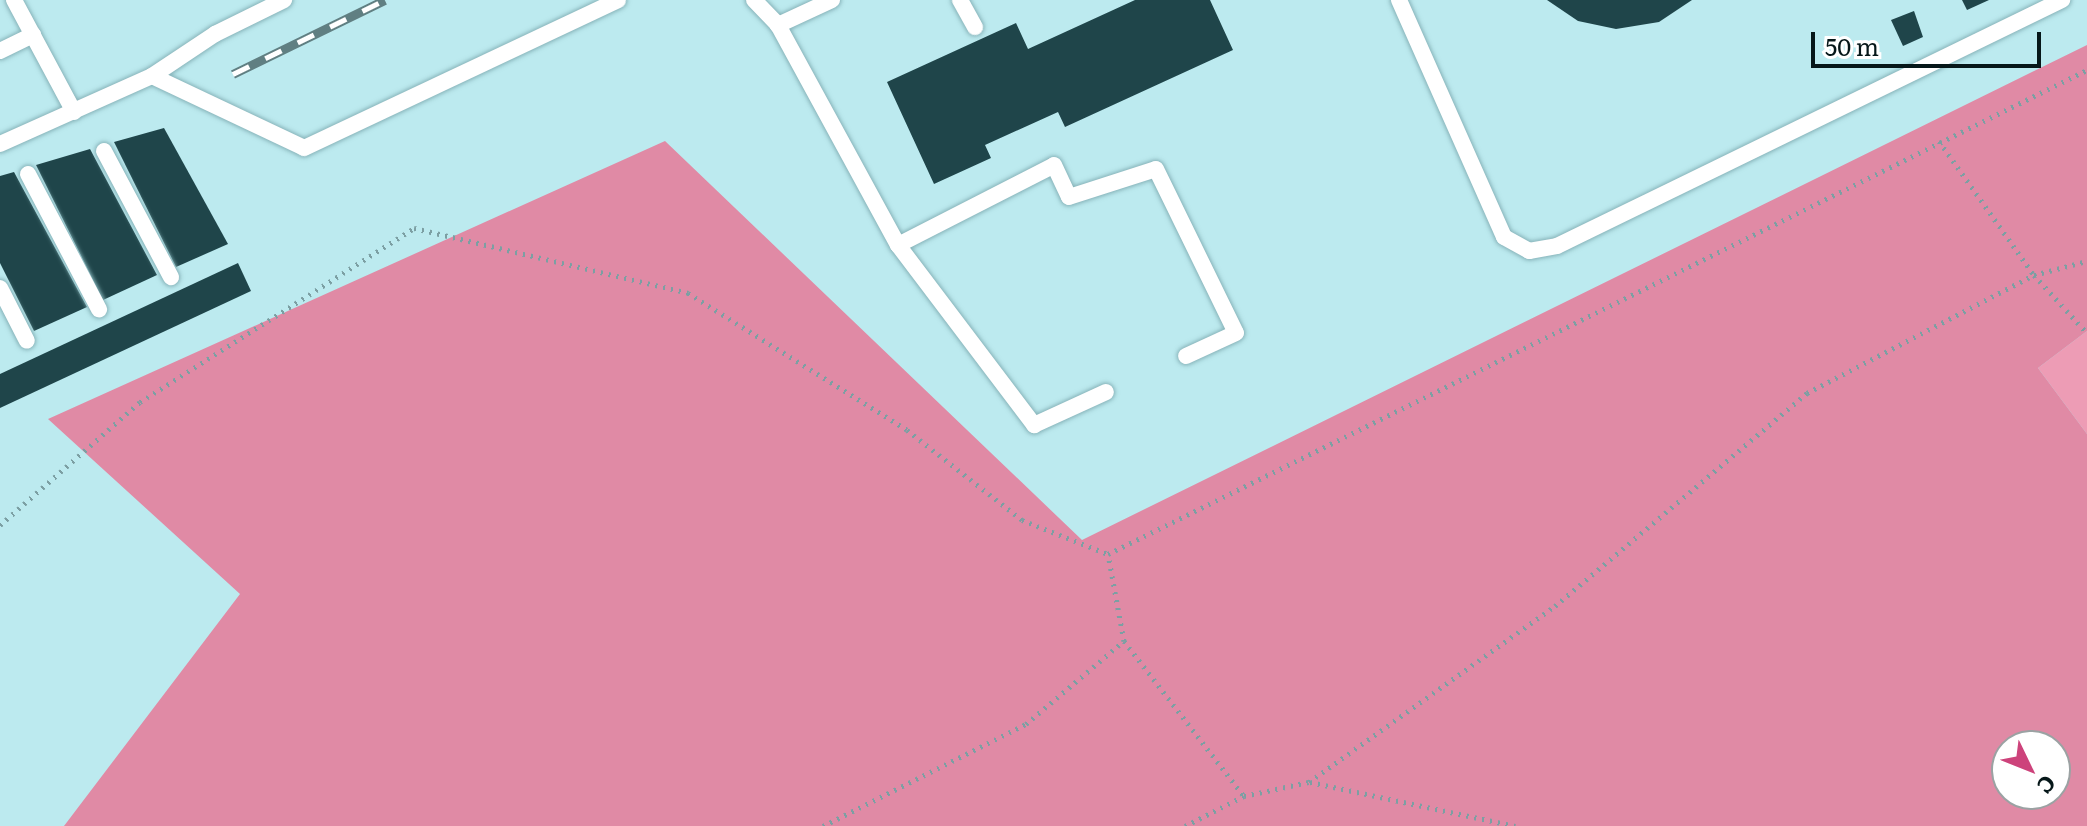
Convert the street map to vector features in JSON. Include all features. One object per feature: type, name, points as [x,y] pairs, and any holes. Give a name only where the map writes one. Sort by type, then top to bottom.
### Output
[{"type":"lane","points":[[14,0],[74,112]]},
{"type":"lane","points":[[0,144],[152,76],[215,34],[284,0]]},
{"type":"lane","points":[[152,76],[304,148],[618,0]]},
{"type":"lane","points":[[754,0],[778,25],[898,245],[1034,425],[1106,392]]},
{"type":"lane","points":[[778,25],[832,0]]},
{"type":"lane","points":[[960,0],[975,27]]},
{"type":"lane","points":[[1399,0],[1504,237],[1529,251],[1557,246],[2062,0]]},
{"type":"lane","points":[[0,51],[33,35]]},
{"type":"lane","points":[[104,151],[171,277]]},
{"type":"lane","points":[[898,245],[1054,165],[1069,197],[1156,169],[1236,333],[1186,356]]},
{"type":"lane","points":[[28,174],[99,309]]},
{"type":"lane","points":[[0,288],[27,341]]},
{"type":"path","points":[[0,525],[140,402],[414,228],[688,293],[907,430],[1022,520],[1108,554],[2087,70]]},
{"type":"path","points":[[1939,141],[2034,275],[2087,333]]},
{"type":"path","points":[[1185,826],[1244,796],[1309,782],[1555,606],[1807,393],[2034,275],[2087,261]]},
{"type":"path","points":[[1108,554],[1124,641],[1244,796]]},
{"type":"path","points":[[823,826],[1026,724],[1124,641]]},
{"type":"path","points":[[1309,782],[1515,826]]},
{"type":"shaded area","points":[[2087,45],[2087,331],[2038,368],[2087,434],[2087,826],[64,826],[240,594],[48,419],[665,141],[1082,540]]},
{"type":"shaded area","points":[[2087,331],[2087,434],[2038,368]]},
{"type":"building","points":[[1135,0],[1210,0],[1233,50],[1065,127],[1058,112],[985,145],[991,158],[934,184],[887,82],[1016,23],[1028,49]]},
{"type":"building","points":[[1547,0],[1692,0],[1659,22],[1616,29],[1578,21]]},
{"type":"building","points":[[1962,0],[1989,0],[1967,10]]},
{"type":"building","points":[[1914,11],[1923,37],[1903,46],[1891,20]]},
{"type":"building","points":[[164,128],[228,244],[176,267],[114,142]]},
{"type":"building","points":[[90,149],[157,275],[103,300],[36,165]]},
{"type":"building","points":[[14,172],[87,307],[34,331],[0,263],[0,176]]},
{"type":"building","points":[[238,263],[251,291],[0,408],[0,374]]},
{"type":"railway","points":[[233,74],[385,0]]}]
